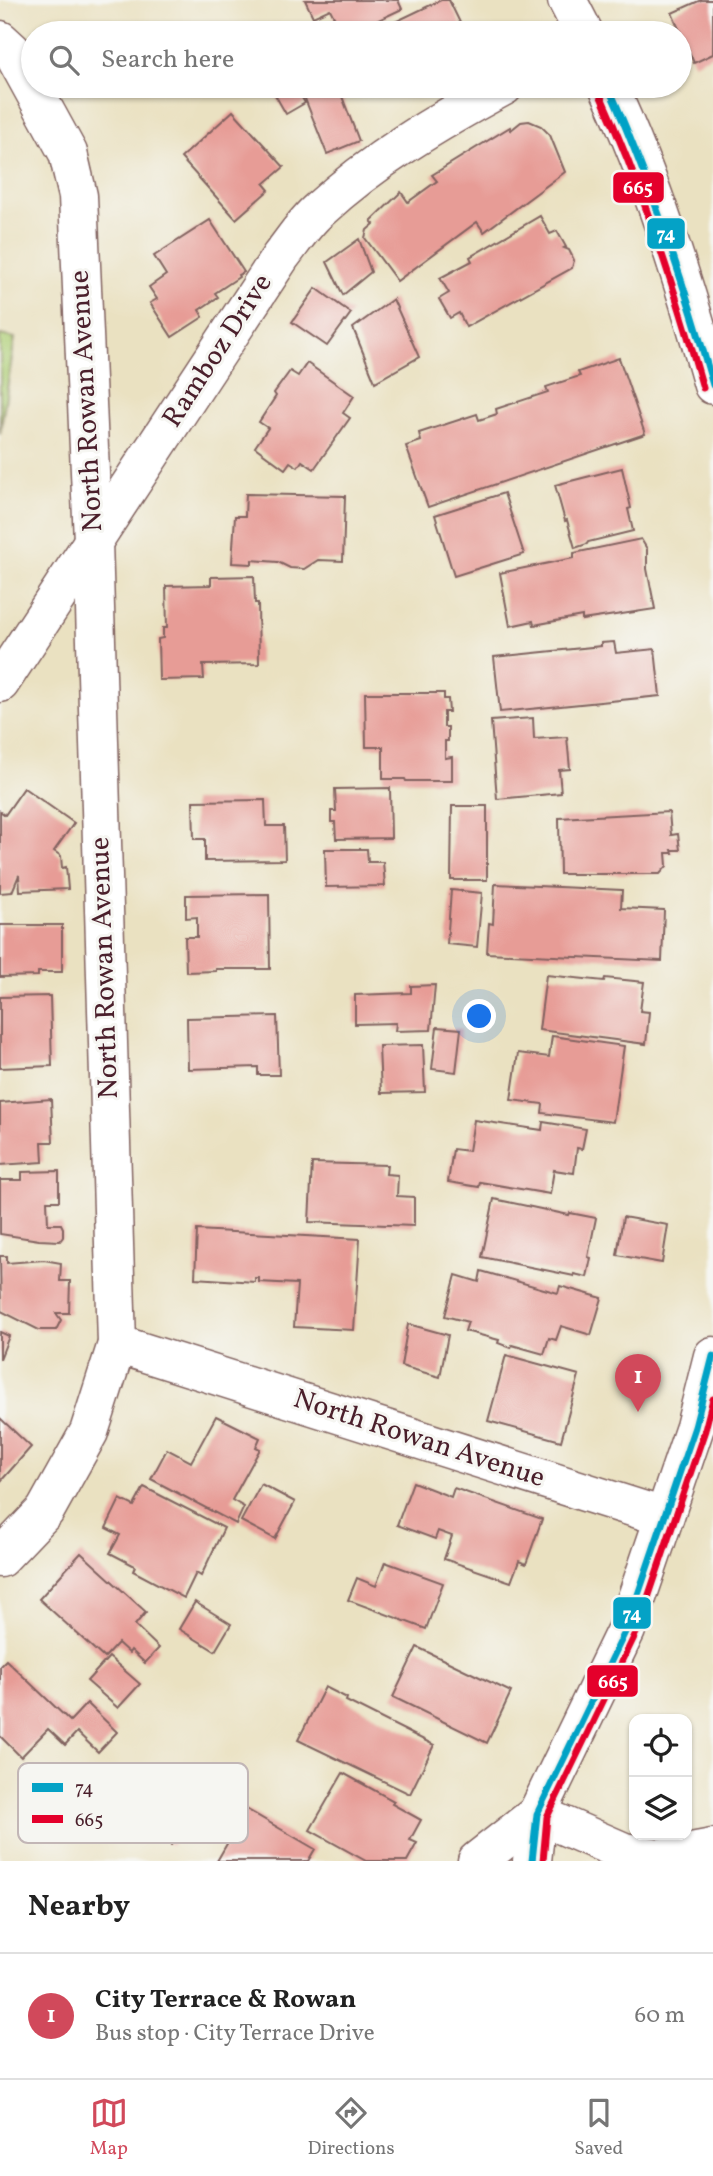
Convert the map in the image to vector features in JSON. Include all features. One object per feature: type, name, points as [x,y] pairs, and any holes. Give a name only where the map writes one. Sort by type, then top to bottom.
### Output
[{"type":"street","points":[[567,0],[577,21]]},
{"type":"street","name":"North Rowan Avenue","points":[[0,40],[12,51],[21,67]]},
{"type":"street","name":"North Rowan Avenue","points":[[38,98],[68,153],[78,196],[93,541],[117,1344],[664,1517]]},
{"type":"street","name":"Ramboz Drive","points":[[0,683],[281,256],[317,211],[391,153],[482,98]]},
{"type":"street","points":[[614,98],[661,214],[713,385]]},
{"type":"street","points":[[0,1558],[45,1511],[89,1432],[117,1344]]},
{"type":"street","points":[[532,1861],[537,1814],[626,1630],[695,1427],[713,1356]]},
{"type":"street","points":[[537,1814],[624,1852],[659,1858],[713,1848]]},
{"type":"street","points":[[477,1861],[537,1814]]},
{"type":"green space","points":[[0,335],[15,338],[0,434]]},
{"type":"building","points":[[305,0],[398,0],[402,9],[376,21],[336,21],[330,9],[313,17]]},
{"type":"building","points":[[441,0],[449,0],[459,21],[397,21]]},
{"type":"building","points":[[701,0],[713,0],[713,54],[694,63],[692,21],[676,21],[672,13]]},
{"type":"building","points":[[277,98],[302,98],[305,103],[286,114]]},
{"type":"building","points":[[305,98],[343,98],[359,141],[327,154]]},
{"type":"building","points":[[233,111],[284,167],[264,184],[269,190],[236,219],[181,158]]},
{"type":"building","points":[[529,121],[541,126],[550,135],[565,172],[484,232],[477,222],[397,281],[365,238],[367,230],[374,224],[371,221],[401,192],[408,202],[437,181],[432,175],[510,127],[511,130],[521,122]]},
{"type":"building","points":[[540,216],[550,234],[557,231],[566,247],[564,248],[569,250],[574,260],[572,268],[466,327],[459,313],[450,318],[439,299],[449,293],[440,278],[472,261],[470,257]]},
{"type":"building","points":[[210,220],[244,272],[215,293],[218,297],[199,310],[203,317],[172,337],[150,303],[157,299],[149,287],[166,275],[154,256]]},
{"type":"building","points":[[359,239],[371,272],[343,295],[327,262]]},
{"type":"building","points":[[316,288],[351,313],[327,346],[292,322]]},
{"type":"building","points":[[393,299],[419,357],[375,382],[353,328]]},
{"type":"building","points":[[619,358],[645,434],[428,507],[406,446],[421,441],[419,433],[477,414],[479,420],[497,414],[496,409],[548,392],[546,387],[580,376],[578,372]]},
{"type":"building","points":[[307,363],[354,396],[343,413],[350,418],[314,469],[302,461],[298,467],[290,462],[285,469],[255,447],[268,428],[259,422],[276,396],[274,393],[290,371],[298,376]]},
{"type":"building","points":[[622,468],[633,531],[588,542],[575,548],[555,485]]},
{"type":"building","points":[[504,493],[524,554],[454,576],[435,515]]},
{"type":"building","points":[[246,494],[345,496],[343,561],[318,560],[304,569],[290,568],[278,562],[252,560],[252,564],[232,563],[235,516],[245,516]]},
{"type":"building","points":[[641,539],[647,549],[647,569],[655,609],[582,620],[582,616],[534,625],[533,621],[510,626],[500,573],[574,558],[574,553]]},
{"type":"building","points":[[254,576],[255,603],[258,603],[259,664],[203,665],[204,679],[159,680],[158,639],[163,638],[163,628],[167,628],[166,586],[211,585],[211,577]]},
{"type":"building","points":[[614,642],[616,653],[655,649],[660,696],[500,712],[494,657],[601,646],[601,643]]},
{"type":"building","points":[[365,693],[444,693],[444,699],[448,699],[449,712],[444,712],[444,727],[448,727],[445,758],[452,757],[452,781],[383,779],[383,747],[366,747]]},
{"type":"building","points":[[533,718],[534,739],[567,737],[570,769],[559,770],[561,793],[497,799],[491,721]]},
{"type":"building","points":[[24,788],[74,823],[54,851],[61,856],[62,868],[66,867],[68,889],[20,891],[19,875],[12,892],[0,893],[0,811],[5,815]]},
{"type":"building","points":[[390,788],[391,838],[336,839],[335,822],[331,822],[331,811],[336,811],[335,789]]},
{"type":"building","points":[[265,800],[266,826],[284,826],[285,860],[205,861],[205,839],[194,839],[193,801]]},
{"type":"building","points":[[452,806],[487,806],[487,880],[451,880]]},
{"type":"building","points":[[669,812],[671,835],[678,834],[680,850],[666,853],[667,866],[660,874],[560,874],[559,818]]},
{"type":"building","points":[[325,849],[367,849],[368,862],[383,862],[385,886],[326,887]]},
{"type":"building","points":[[495,884],[622,890],[621,908],[664,910],[662,961],[487,953],[489,923],[493,924]]},
{"type":"building","points":[[451,890],[482,893],[477,947],[447,944]]},
{"type":"building","points":[[269,894],[270,969],[186,972],[185,937],[197,937],[197,917],[186,918],[186,895]]},
{"type":"building","points":[[0,925],[62,925],[62,972],[0,977]]},
{"type":"building","points":[[546,975],[644,982],[640,1011],[649,1012],[646,1044],[539,1030]]},
{"type":"building","points":[[435,985],[431,1030],[395,1031],[396,1023],[355,1024],[355,995],[411,993],[411,986]]},
{"type":"building","points":[[50,996],[52,1066],[0,1068],[0,997]]},
{"type":"building","points":[[277,1016],[279,1075],[258,1075],[258,1067],[188,1069],[187,1018]]},
{"type":"building","points":[[437,1027],[461,1029],[456,1072],[432,1069]]},
{"type":"building","points":[[552,1036],[624,1046],[613,1122],[542,1113],[543,1104],[511,1100],[518,1053],[549,1057]]},
{"type":"building","points":[[423,1045],[425,1092],[381,1093],[379,1046]]},
{"type":"building","points":[[51,1099],[53,1142],[42,1142],[43,1162],[0,1165],[0,1103]]},
{"type":"building","points":[[474,1120],[542,1130],[543,1122],[586,1129],[582,1149],[577,1148],[574,1173],[554,1170],[550,1194],[480,1182],[479,1187],[448,1182],[453,1149],[469,1151]]},
{"type":"building","points":[[312,1163],[387,1165],[386,1174],[398,1175],[397,1196],[414,1197],[414,1226],[309,1222]]},
{"type":"building","points":[[59,1171],[59,1201],[47,1201],[48,1224],[61,1224],[63,1228],[60,1241],[0,1234],[0,1180],[22,1180],[22,1172]]},
{"type":"building","points":[[494,1199],[596,1218],[587,1277],[482,1257]]},
{"type":"building","points":[[623,1217],[668,1225],[662,1263],[617,1255]]},
{"type":"building","points":[[197,1230],[360,1239],[354,1330],[294,1327],[297,1284],[259,1282],[259,1278],[255,1278],[255,1282],[195,1278]]},
{"type":"building","points":[[0,1256],[7,1256],[7,1263],[44,1260],[61,1263],[60,1281],[70,1281],[69,1313],[56,1313],[61,1320],[56,1330],[39,1330],[1,1311]]},
{"type":"building","points":[[481,1271],[558,1293],[560,1286],[602,1298],[591,1335],[561,1326],[556,1340],[549,1338],[544,1354],[512,1345],[511,1348],[498,1343],[499,1340],[465,1331],[468,1322],[445,1316],[456,1275],[479,1282]]},
{"type":"building","points":[[408,1324],[448,1335],[440,1377],[401,1366]]},
{"type":"building","points":[[0,1332],[9,1336],[0,1359]]},
{"type":"building","points":[[506,1355],[579,1375],[561,1441],[488,1421]]},
{"type":"building","points":[[216,1416],[260,1438],[256,1447],[260,1449],[232,1500],[244,1507],[236,1524],[151,1479],[167,1449],[191,1462]]},
{"type":"building","points":[[0,1418],[31,1447],[0,1482]]},
{"type":"building","points":[[413,1482],[451,1497],[454,1488],[542,1519],[526,1564],[519,1561],[511,1582],[444,1559],[452,1536],[438,1531],[435,1539],[397,1525]]},
{"type":"building","points":[[261,1484],[295,1502],[275,1539],[241,1521]]},
{"type":"building","points":[[144,1487],[224,1528],[201,1576],[196,1573],[184,1598],[133,1571],[135,1566],[110,1553],[120,1535],[106,1528],[120,1499],[134,1506]]},
{"type":"building","points":[[81,1553],[146,1612],[135,1625],[159,1648],[145,1663],[131,1650],[129,1653],[118,1643],[104,1658],[39,1599]]},
{"type":"building","points":[[385,1562],[443,1583],[426,1629],[348,1600],[357,1578],[376,1586]]},
{"type":"building","points":[[195,1602],[231,1624],[215,1651],[179,1629]]},
{"type":"building","points":[[417,1647],[511,1692],[487,1743],[393,1697]]},
{"type":"building","points":[[109,1657],[140,1684],[118,1708],[87,1681]]},
{"type":"building","points":[[6,1660],[70,1721],[87,1703],[117,1732],[98,1752],[77,1732],[65,1745],[48,1729],[21,1757],[0,1736],[0,1666]]},
{"type":"building","points":[[325,1687],[347,1698],[346,1701],[434,1745],[410,1794],[298,1740]]},
{"type":"building","points":[[343,1773],[394,1801],[392,1804],[421,1820],[410,1840],[417,1843],[407,1861],[366,1861],[310,1830]]},
{"type":"building","points":[[248,1810],[315,1849],[308,1861],[217,1861],[227,1843],[248,1843]]},
{"type":"transit line","name":"665","points":[[601,98],[656,237],[703,388]]},
{"type":"transit line","name":"74","points":[[613,98],[666,234],[713,385]]},
{"type":"transit line","name":"74","points":[[532,1861],[537,1814],[626,1630],[695,1427],[713,1356]]},
{"type":"transit line","name":"665","points":[[543,1861],[547,1817],[636,1633],[713,1399]]},
{"type":"place","name":"City Terrace & Rowan","points":[[638,1412]]}]
